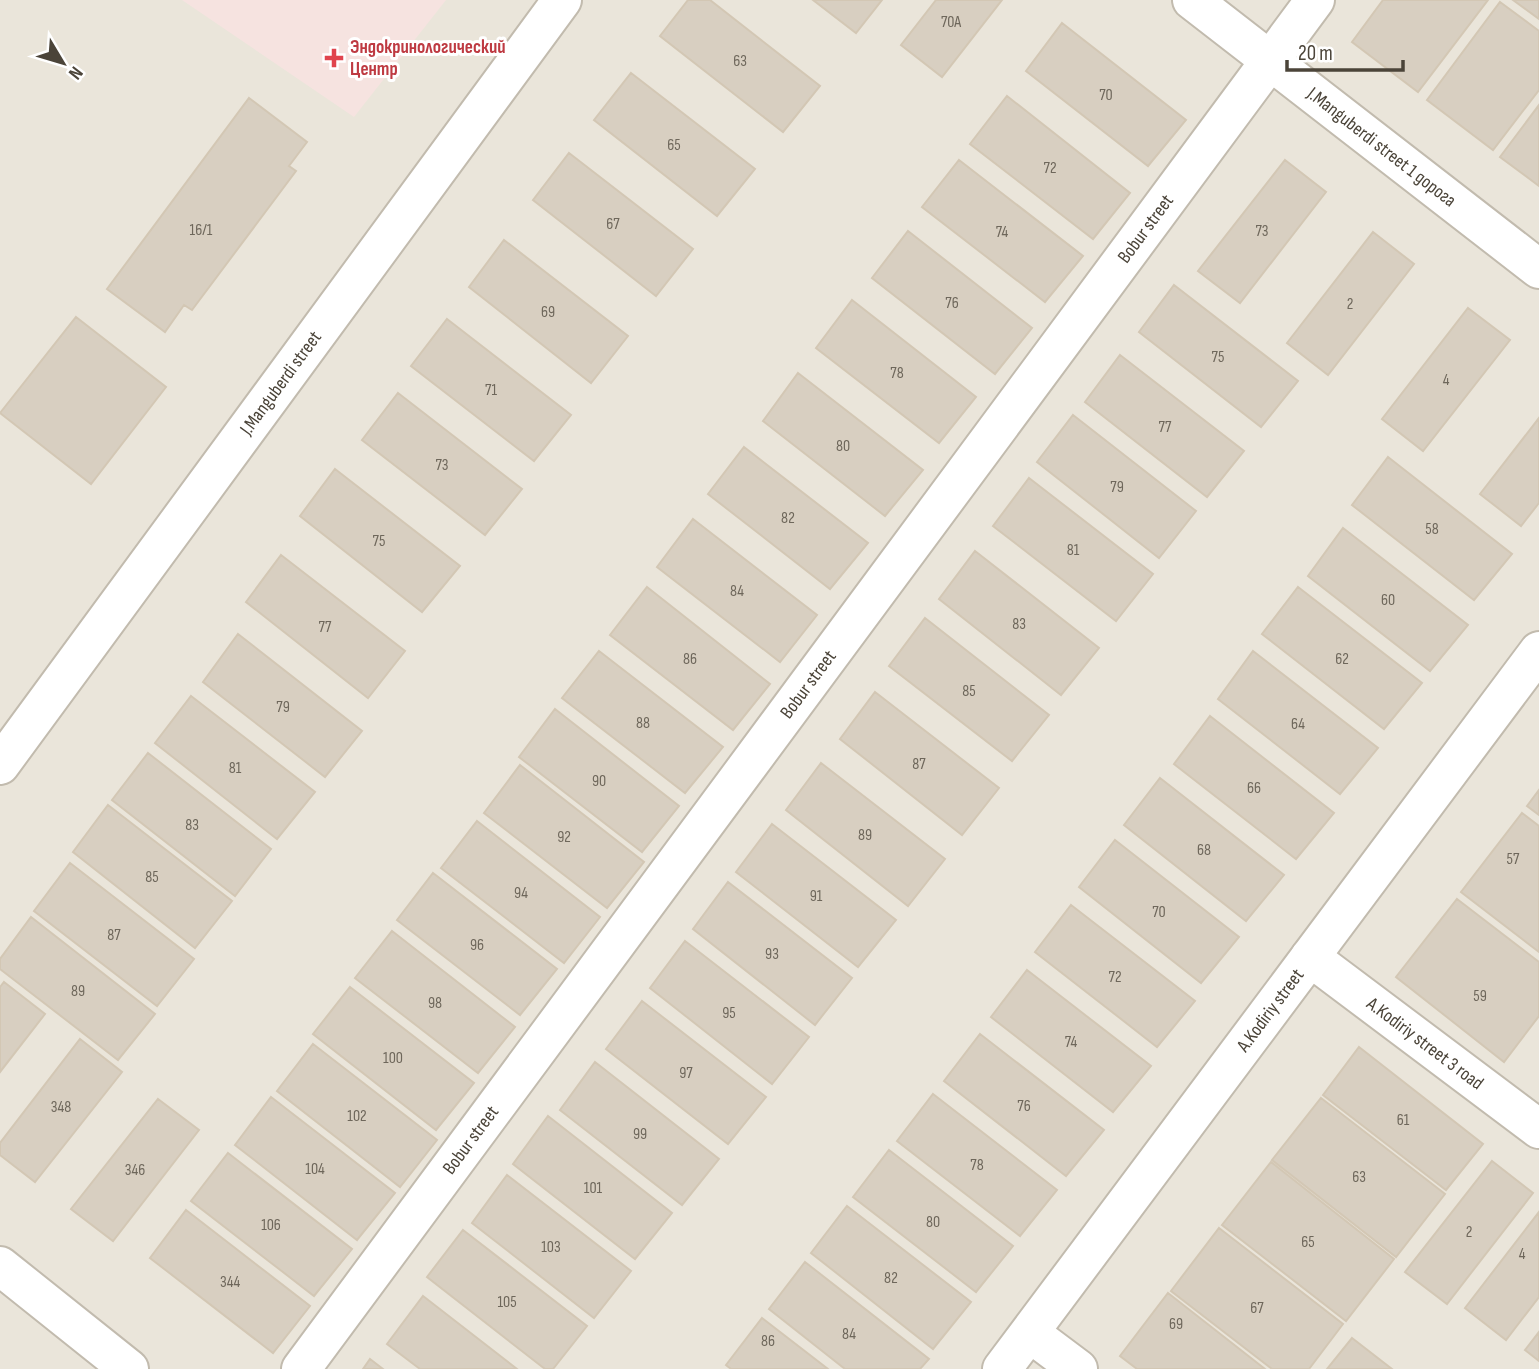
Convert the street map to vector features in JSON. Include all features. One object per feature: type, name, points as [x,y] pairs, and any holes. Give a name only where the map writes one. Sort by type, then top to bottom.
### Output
[{"type":"street","name":"J.Manguberdi street","points":[[0,765],[562,0]]},
{"type":"street","name":"J.Manguberdi street 1 дорога","points":[[1192,0],[1539,269]]},
{"type":"street","name":"Bobur street","points":[[301,1369],[1315,0]]},
{"type":"street","name":"A.Kodiriy street","points":[[1002,1369],[1539,651]]},
{"type":"street","name":"A.Kodiriy street 3 road","points":[[1310,957],[1539,1129]]},
{"type":"street","points":[[0,1266],[129,1369]]},
{"type":"street","points":[[1030,1332],[1078,1369]]},
{"type":"shaded area","points":[[0,0],[1539,0],[1539,1369],[0,1369]]},
{"type":"shaded area","name":"Эндокринологический Центр","points":[[182,0],[446,0],[354,117]]},
{"type":"building","points":[[688,0],[710,0],[820,86],[783,132],[660,36]]},
{"type":"building","points":[[813,0],[882,0],[856,33]]},
{"type":"building","points":[[936,0],[1002,0],[942,77],[901,45]]},
{"type":"building","points":[[1383,0],[1488,0],[1418,92],[1352,42]]},
{"type":"building","points":[[1513,0],[1539,0],[1539,19]]},
{"type":"building","points":[[1500,2],[1539,31],[1539,90],[1493,150],[1427,100]]},
{"type":"building","points":[[1062,23],[1186,120],[1148,166],[1026,71]]},
{"type":"building","points":[[631,73],[755,169],[717,216],[594,120]]},
{"type":"building","points":[[1007,96],[1130,193],[1093,239],[970,144]]},
{"type":"building","points":[[249,98],[307,142],[289,166],[296,171],[192,310],[184,305],[165,332],[107,289]]},
{"type":"building","points":[[1539,105],[1539,186],[1500,157]]},
{"type":"building","points":[[569,153],[693,249],[656,296],[533,200]]},
{"type":"building","points":[[959,160],[1083,256],[1045,302],[922,207]]},
{"type":"building","points":[[1285,160],[1326,192],[1240,303],[1198,271]]},
{"type":"building","points":[[908,231],[1032,328],[995,374],[872,278]]},
{"type":"building","points":[[1373,232],[1414,264],[1328,375],[1287,343]]},
{"type":"building","points":[[504,240],[628,336],[591,383],[469,287]]},
{"type":"building","points":[[1174,285],[1298,381],[1261,427],[1139,332]]},
{"type":"building","points":[[852,300],[976,397],[939,443],[816,348]]},
{"type":"building","points":[[1468,308],[1510,340],[1423,451],[1382,419]]},
{"type":"building","points":[[76,317],[166,387],[91,484],[0,413]]},
{"type":"building","points":[[447,319],[571,415],[534,461],[411,366]]},
{"type":"building","points":[[1120,355],[1244,451],[1207,497],[1085,402]]},
{"type":"building","points":[[798,373],[923,470],[885,516],[763,421]]},
{"type":"building","points":[[398,393],[522,489],[485,535],[362,440]]},
{"type":"building","points":[[1073,415],[1196,511],[1159,558],[1037,462]]},
{"type":"building","points":[[1539,418],[1539,503],[1521,526],[1480,494]]},
{"type":"building","points":[[744,447],[868,543],[830,589],[708,494]]},
{"type":"building","points":[[1388,457],[1512,554],[1474,600],[1352,505]]},
{"type":"building","points":[[335,469],[460,566],[422,612],[300,516]]},
{"type":"building","points":[[1029,478],[1153,574],[1116,621],[993,526]]},
{"type":"building","points":[[693,519],[817,615],[780,662],[657,567]]},
{"type":"building","points":[[1343,528],[1468,625],[1430,671],[1308,576]]},
{"type":"building","points":[[975,551],[1099,648],[1061,695],[939,599]]},
{"type":"building","points":[[281,555],[405,651],[368,698],[246,602]]},
{"type":"building","points":[[647,587],[770,684],[733,730],[610,635]]},
{"type":"building","points":[[1298,587],[1422,683],[1384,729],[1262,634]]},
{"type":"building","points":[[925,618],[1049,715],[1012,761],[889,666]]},
{"type":"building","points":[[238,634],[362,731],[325,777],[203,682]]},
{"type":"building","points":[[599,651],[723,747],[685,793],[562,698]]},
{"type":"building","points":[[1253,651],[1378,748],[1340,794],[1218,699]]},
{"type":"building","points":[[875,692],[999,788],[962,835],[840,739]]},
{"type":"building","points":[[191,696],[315,792],[277,839],[155,743]]},
{"type":"building","points":[[555,709],[679,806],[642,852],[519,757]]},
{"type":"building","points":[[1210,716],[1334,813],[1296,859],[1174,764]]},
{"type":"building","points":[[148,753],[271,849],[235,896],[112,800]]},
{"type":"building","points":[[821,763],[945,859],[908,906],[786,810]]},
{"type":"building","points":[[520,765],[644,862],[607,908],[484,813]]},
{"type":"building","points":[[1160,778],[1284,875],[1246,921],[1124,825]]},
{"type":"building","points":[[1539,790],[1539,815],[1527,806]]},
{"type":"building","points":[[108,805],[232,901],[195,948],[73,852]]},
{"type":"building","points":[[1522,813],[1539,826],[1539,952],[1461,892]]},
{"type":"building","points":[[477,821],[600,917],[564,963],[441,868]]},
{"type":"building","points":[[772,824],[896,920],[858,967],[736,872]]},
{"type":"building","points":[[1115,840],[1239,937],[1201,983],[1079,887]]},
{"type":"building","points":[[70,863],[194,959],[157,1006],[34,911]]},
{"type":"building","points":[[433,873],[557,969],[520,1015],[397,920]]},
{"type":"building","points":[[728,882],[852,978],[815,1025],[693,929]]},
{"type":"building","points":[[1457,899],[1539,962],[1539,1016],[1504,1062],[1396,977]]},
{"type":"building","points":[[1071,905],[1195,1001],[1157,1047],[1035,952]]},
{"type":"building","points":[[31,917],[155,1014],[118,1060],[0,969],[0,959]]},
{"type":"building","points":[[392,931],[515,1027],[478,1073],[355,978]]},
{"type":"building","points":[[685,941],[809,1037],[772,1084],[650,988]]},
{"type":"building","points":[[1027,970],[1151,1066],[1113,1112],[991,1017]]},
{"type":"building","points":[[4,982],[45,1014],[0,1072],[0,987]]},
{"type":"building","points":[[350,987],[474,1083],[436,1130],[313,1034]]},
{"type":"building","points":[[642,1001],[766,1097],[728,1144],[606,1049]]},
{"type":"building","points":[[980,1034],[1104,1130],[1066,1176],[944,1081]]},
{"type":"building","points":[[80,1039],[122,1072],[35,1182],[0,1155],[0,1143]]},
{"type":"building","points":[[313,1044],[437,1140],[400,1187],[277,1091]]},
{"type":"building","points":[[1359,1047],[1483,1144],[1446,1190],[1323,1095]]},
{"type":"building","points":[[595,1062],[719,1159],[682,1205],[560,1110]]},
{"type":"building","points":[[933,1094],[1057,1190],[1020,1236],[897,1141]]},
{"type":"building","points":[[271,1097],[395,1193],[357,1240],[235,1145]]},
{"type":"building","points":[[1321,1098],[1445,1194],[1396,1257],[1272,1160]]},
{"type":"building","points":[[158,1099],[199,1130],[113,1241],[71,1209]]},
{"type":"building","points":[[548,1116],[672,1213],[635,1259],[513,1164]]},
{"type":"building","points":[[889,1150],[1013,1246],[976,1292],[853,1197]]},
{"type":"building","points":[[228,1153],[352,1249],[314,1296],[191,1201]]},
{"type":"building","points":[[1492,1161],[1533,1193],[1447,1304],[1405,1272]]},
{"type":"building","points":[[1271,1162],[1394,1259],[1346,1321],[1222,1225]]},
{"type":"building","points":[[507,1175],[631,1271],[594,1318],[472,1223]]},
{"type":"building","points":[[847,1206],[971,1302],[933,1349],[811,1253]]},
{"type":"building","points":[[186,1210],[310,1306],[273,1353],[150,1258]]},
{"type":"building","points":[[1539,1212],[1539,1297],[1506,1340],[1465,1308]]},
{"type":"building","points":[[1219,1228],[1343,1324],[1309,1369],[1272,1369],[1171,1291]]},
{"type":"building","points":[[463,1230],[587,1326],[553,1369],[545,1369],[427,1277]]},
{"type":"building","points":[[805,1262],[929,1359],[920,1369],[845,1369],[769,1309]]},
{"type":"building","points":[[1168,1293],[1265,1369],[1137,1369],[1120,1356]]},
{"type":"building","points":[[423,1296],[517,1369],[420,1369],[387,1344]]},
{"type":"building","points":[[762,1318],[828,1369],[731,1369],[726,1365]]},
{"type":"building","points":[[1539,1332],[1539,1361],[1525,1350]]},
{"type":"building","points":[[1352,1338],[1392,1369],[1327,1369]]},
{"type":"building","points":[[370,1359],[383,1369],[363,1369]]},
{"type":"place","name":"Эндокринологический Центр","points":[[334,58]]}]
